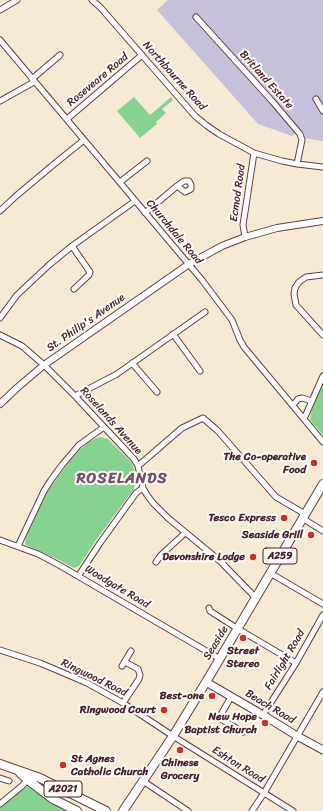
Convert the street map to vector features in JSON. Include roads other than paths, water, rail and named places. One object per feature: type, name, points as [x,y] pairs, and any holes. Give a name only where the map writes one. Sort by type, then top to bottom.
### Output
[{"type":"main road","name":"Seaside","points":[[123,811],[173,736],[323,484]]},
{"type":"main road","name":"Beach Road","points":[[206,682],[323,750]]},
{"type":"main road","name":"A2021","points":[[0,764],[19,771],[29,777],[53,799],[78,811]]},
{"type":"main road","name":"A2021","points":[[29,777],[51,783],[106,811]]},
{"type":"street","points":[[0,10],[17,0]]},
{"type":"street","name":"Northbourne Road","points":[[92,0],[100,7],[195,116],[206,125],[219,134],[254,153],[282,161],[323,167]]},
{"type":"street","name":"Britland Estate","points":[[196,17],[300,134],[302,140],[297,164]]},
{"type":"street","name":"Churchdale Road","points":[[0,40],[136,200],[145,213],[188,264],[232,320],[244,347],[323,442]]},
{"type":"street","points":[[0,101],[33,80],[60,55]]},
{"type":"street","name":"Roseveare Road","points":[[67,119],[142,55]]},
{"type":"street","points":[[316,99],[323,111]]},
{"type":"street","points":[[0,211],[84,140]]},
{"type":"street","name":"Ecmod Road","points":[[246,237],[243,225],[254,153]]},
{"type":"street","points":[[120,182],[146,161]]},
{"type":"street","points":[[145,213],[177,186]]},
{"type":"street","points":[[0,318],[17,296],[49,265],[72,246],[136,200]]},
{"type":"street","name":"St. Philip's Avenue","points":[[0,404],[44,365],[188,264],[222,246],[246,237],[277,228],[308,222],[323,221]]},
{"type":"street","points":[[72,246],[90,272],[89,276],[74,289]]},
{"type":"street","points":[[323,275],[306,277],[299,282],[295,288],[294,294],[296,305],[323,335]]},
{"type":"street","points":[[75,396],[117,374],[205,312]]},
{"type":"street","points":[[173,334],[200,371]]},
{"type":"street","name":"Roselands Avenue","points":[[0,335],[22,346],[44,365],[75,396],[134,459],[138,466],[143,488],[152,503],[185,533],[220,561],[256,598]]},
{"type":"street","points":[[132,363],[157,392]]},
{"type":"street","points":[[304,419],[323,376]]},
{"type":"street","points":[[292,405],[302,398],[312,401]]},
{"type":"street","points":[[138,466],[182,428],[203,418],[218,430],[276,497],[323,531]]},
{"type":"street","points":[[18,546],[44,491],[51,480],[79,445],[104,427]]},
{"type":"street","points":[[79,575],[104,537],[136,494],[143,488]]},
{"type":"street","points":[[156,562],[161,555],[185,533]]},
{"type":"street","name":"Woodgate Road","points":[[0,540],[52,561],[79,575],[220,659]]},
{"type":"street","points":[[270,573],[323,604]]},
{"type":"street","points":[[210,608],[210,611],[238,629],[296,663]]},
{"type":"street","name":"Fairlight Road","points":[[263,715],[296,663],[323,615]]},
{"type":"street","name":"Ringwood Road","points":[[0,650],[40,663],[87,684],[123,703],[173,736]]},
{"type":"street","points":[[123,703],[140,679],[138,669],[123,664],[131,651]]},
{"type":"street","points":[[252,811],[323,692]]},
{"type":"street","points":[[231,697],[219,718],[243,732]]},
{"type":"street","name":"Eshton Road","points":[[173,736],[293,811]]},
{"type":"street","points":[[0,804],[22,786],[29,777]]},
{"type":"street","points":[[0,778],[9,781]]},
{"type":"street","points":[[143,781],[188,811]]},
{"type":"place","name":"The Co-operative Food","points":[[314,463]]},
{"type":"place","name":"Tesco Express","points":[[284,518]]},
{"type":"place","name":"Seaside Grill","points":[[311,535]]},
{"type":"place","name":"Devonshire Lodge","points":[[253,557]]},
{"type":"place","name":"Street Stereo","points":[[243,638]]},
{"type":"place","name":"Best-one","points":[[212,696]]},
{"type":"place","name":"Ringwood Court","points":[[164,710]]},
{"type":"place","name":"New Hope Baptist Church","points":[[265,723]]},
{"type":"place","name":"Chinese Grocery","points":[[180,750]]},
{"type":"place","name":"St Agnes Catholic Church","points":[[63,765]]},
{"type":"district","name":"ROSELANDS","points":[[122,479]]}]
